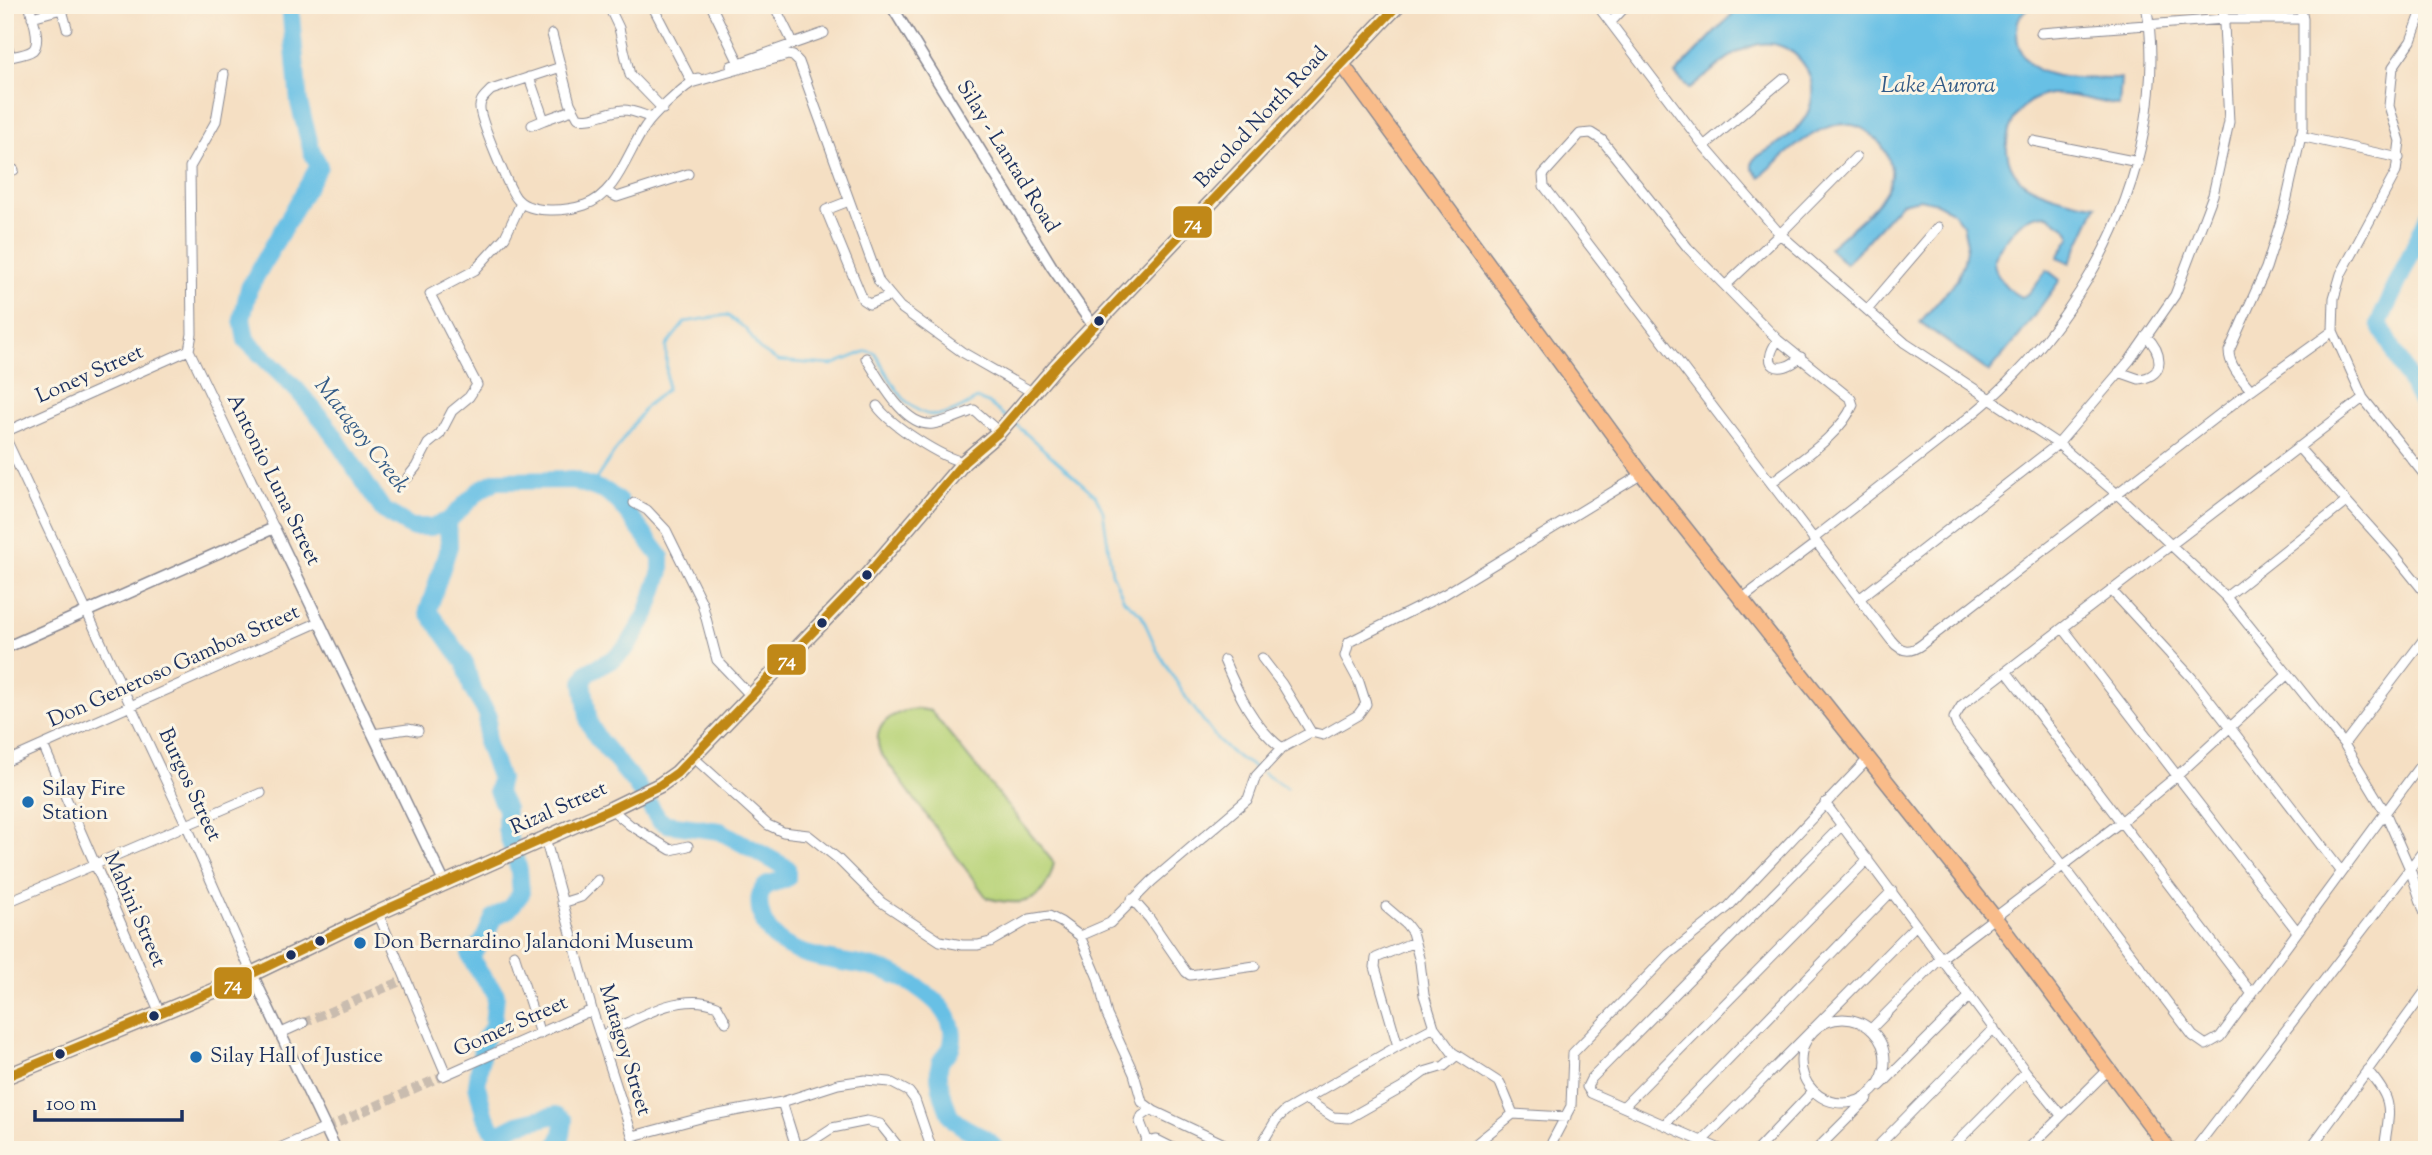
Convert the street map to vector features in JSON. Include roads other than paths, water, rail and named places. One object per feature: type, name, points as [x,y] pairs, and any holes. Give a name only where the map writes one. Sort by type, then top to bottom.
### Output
[{"type":"main road","name":"Bacolod North Road","points":[[1013,414],[1398,5]]},
{"type":"main road","points":[[1342,64],[1642,474],[1995,918],[2169,1150]]},
{"type":"main road","name":"Rizal Street","points":[[5,1077],[252,974],[444,882],[660,785],[693,757],[752,697],[863,580],[964,462],[1000,430],[1013,414]]},
{"type":"street","points":[[5,8],[15,5]]},
{"type":"street","points":[[5,39],[8,57],[35,48],[29,5]]},
{"type":"street","points":[[32,18],[76,5]]},
{"type":"street","points":[[652,5],[691,80],[824,33]]},
{"type":"street","points":[[711,5],[739,63]]},
{"type":"street","points":[[774,5],[793,43]]},
{"type":"street","name":"Silay - Lantad Road","points":[[891,5],[1052,267],[1094,327]]},
{"type":"street","points":[[1597,5],[1704,146],[1780,234],[1905,343],[2058,444],[2172,544],[2226,597],[2344,744],[2385,812],[2410,869],[2427,920]]},
{"type":"street","points":[[1611,22],[1627,5]]},
{"type":"street","points":[[1743,598],[1990,400],[2060,324],[2085,285],[2127,201],[2138,162],[2148,107],[2150,24],[2146,5]]},
{"type":"street","points":[[1859,599],[2058,444],[2119,372],[2175,295],[2213,195],[2229,122],[2223,5]]},
{"type":"street","points":[[2251,390],[2229,359],[2229,351],[2266,268],[2284,211],[2303,127],[2303,19],[2300,5]]},
{"type":"street","points":[[2424,5],[2411,41],[2393,67],[2389,112],[2400,141],[2399,158],[2391,185],[2341,274],[2334,298],[2333,331],[2363,398],[2427,478]]},
{"type":"street","points":[[609,7],[619,28],[630,75],[663,109]]},
{"type":"street","points":[[62,10],[67,28]]},
{"type":"street","points":[[2041,33],[2225,19],[2303,19]]},
{"type":"street","points":[[552,34],[572,110],[578,118],[588,120],[621,110],[652,118]]},
{"type":"street","points":[[561,67],[491,90],[480,103],[480,110],[505,178],[521,203],[538,208],[568,210],[593,202],[607,192],[652,118],[682,89],[691,83],[788,55],[793,56],[799,62],[879,282],[900,307],[962,352],[1032,392]]},
{"type":"street","points":[[189,350],[192,334],[190,167],[216,121],[224,74]]},
{"type":"street","points":[[528,77],[544,120]]},
{"type":"street","points":[[1704,146],[1785,78]]},
{"type":"street","points":[[532,125],[572,110]]},
{"type":"street","points":[[1771,483],[1826,438],[1844,420],[1853,405],[1846,394],[1778,340],[1688,248],[1597,136],[1591,133],[1580,134],[1543,176],[1544,186],[1814,541],[1894,644],[1902,650],[1911,651],[2251,390],[2333,331]]},
{"type":"street","points":[[2300,136],[2399,158]]},
{"type":"street","points":[[2033,141],[2138,162]]},
{"type":"street","points":[[1726,285],[1856,157]]},
{"type":"street","points":[[607,192],[617,197],[688,174]]},
{"type":"street","points":[[849,201],[825,210],[863,300],[869,304],[890,296]]},
{"type":"street","points":[[408,477],[428,444],[440,434],[452,411],[469,397],[477,385],[430,295],[475,270],[505,237],[521,203]]},
{"type":"street","points":[[1867,310],[1938,227]]},
{"type":"street","points":[[2119,372],[2139,379],[2155,373],[2159,366],[2159,355],[2146,336]]},
{"type":"street","points":[[1778,340],[1769,354],[1769,359],[1776,367],[1785,369],[1801,357]]},
{"type":"street","name":"Loney Street","points":[[5,434],[189,350]]},
{"type":"street","name":"Antonio Luna Street","points":[[189,350],[444,882]]},
{"type":"street","points":[[866,358],[897,406],[917,422],[931,425],[974,410],[1000,430]]},
{"type":"street","points":[[2363,398],[1962,705],[1954,718],[1957,726],[2063,867],[2200,1043],[2210,1044],[2216,1041],[2252,994],[2427,756]]},
{"type":"street","points":[[877,406],[886,417],[906,432],[952,460],[964,462]]},
{"type":"street","name":"Burgos Street","points":[[5,434],[186,824],[252,974],[337,1150]]},
{"type":"street","points":[[2298,447],[2427,595]]},
{"type":"street","points":[[1080,936],[1110,923],[1132,900],[1248,799],[1256,776],[1282,748],[1311,732],[1323,735],[1358,715],[1366,704],[1359,682],[1345,656],[1349,642],[1445,594],[1642,474]]},
{"type":"street","points":[[2226,597],[2346,502]]},
{"type":"street","points":[[634,503],[648,510],[666,530],[702,603],[717,660],[752,697]]},
{"type":"street","points":[[5,648],[274,528]]},
{"type":"street","points":[[2112,592],[2192,678],[2341,872]]},
{"type":"street","name":"Don Generoso Gamboa Street","points":[[5,762],[319,622]]},
{"type":"street","points":[[2063,628],[2297,931]]},
{"type":"street","points":[[2344,744],[2427,635]]},
{"type":"street","points":[[1262,658],[1282,684],[1311,732]]},
{"type":"street","points":[[1224,660],[1249,709],[1269,737],[1282,748]]},
{"type":"street","points":[[2006,671],[2252,994]]},
{"type":"street","points":[[1871,1029],[1940,959],[2122,821],[2178,775],[2288,674]]},
{"type":"street","points":[[373,734],[418,730]]},
{"type":"street","name":"Mabini Street","points":[[43,745],[160,1013]]},
{"type":"street","points":[[693,757],[768,825],[783,832],[808,835],[837,858],[881,902],[940,941],[978,945],[990,943],[1030,919],[1049,916],[1061,922],[1080,936],[1098,978],[1107,1014],[1134,1074],[1139,1098],[1152,1110],[1237,1150]]},
{"type":"street","points":[[1552,1150],[1552,1142],[1571,1106],[1573,1053],[1669,954],[1728,907],[1868,759]]},
{"type":"street","points":[[5,903],[261,793]]},
{"type":"street","points":[[1825,803],[1940,959],[2061,1115]]},
{"type":"street","points":[[611,809],[630,825],[671,850],[688,846]]},
{"type":"street","points":[[1722,1150],[1591,1093],[1587,1087],[1591,1079],[1841,826]]},
{"type":"street","name":"Matagoy Street","points":[[545,838],[592,1010],[637,1150]]},
{"type":"street","points":[[2194,1150],[2427,846]]},
{"type":"street","points":[[1624,1106],[1868,859]]},
{"type":"street","points":[[562,903],[581,897],[598,880]]},
{"type":"street","points":[[1665,1124],[1892,891]]},
{"type":"street","points":[[1132,900],[1149,918],[1186,972],[1191,975],[1255,966]]},
{"type":"street","points":[[1386,907],[1406,924],[1415,942],[1424,995],[1434,1027],[1446,1045],[1457,1055],[1500,1083],[1513,1114]]},
{"type":"street","name":"Gomez Street","points":[[378,913],[402,981],[445,1075],[592,1010]]},
{"type":"street","points":[[1702,1141],[1916,926]]},
{"type":"street","points":[[1398,1046],[1374,961],[1389,951],[1415,942]]},
{"type":"street","points":[[513,954],[540,1034]]},
{"type":"street","points":[[2309,1150],[2427,989]]},
{"type":"street","points":[[1816,1150],[1970,996]]},
{"type":"street","points":[[601,1036],[658,1010],[700,1001],[716,1006],[726,1022]]},
{"type":"street","points":[[1846,1019],[1871,1029],[1880,1039],[1885,1051],[1886,1065],[1875,1092],[1848,1104],[1834,1103],[1813,1091],[1802,1074],[1800,1060],[1810,1032],[1833,1020],[1846,1019]]},
{"type":"street","points":[[281,1033],[303,1023]]},
{"type":"street","points":[[1258,1150],[1284,1111],[1434,1027]]},
{"type":"street","points":[[1874,1150],[1994,1028]]},
{"type":"street","points":[[1307,1100],[1333,1117],[1349,1118],[1391,1095],[1424,1072],[1444,1066],[1457,1055]]},
{"type":"street","points":[[2027,1150],[2108,1070]]},
{"type":"street","points":[[2367,1070],[2386,1094],[2388,1103],[2384,1150]]},
{"type":"street","points":[[1950,1150],[2026,1072]]},
{"type":"street","points":[[633,1136],[708,1116],[782,1102],[838,1084],[865,1080],[890,1082],[909,1091],[915,1100],[932,1150]]},
{"type":"street","points":[[1757,1150],[1813,1091]]},
{"type":"street","points":[[782,1102],[797,1148],[832,1128],[867,1121],[880,1124],[901,1150]]},
{"type":"street","points":[[1152,1110],[1142,1116],[1140,1122],[1148,1147],[1157,1140],[1177,1150]]},
{"type":"street","points":[[1468,1150],[1513,1114],[1566,1117]]},
{"type":"street","points":[[275,1150],[326,1128]]},
{"type":"water","name":"Lake Aurora","points":[[1741,5],[2035,5],[2022,14],[2017,25],[2020,48],[2027,61],[2039,70],[2053,75],[2121,79],[2119,106],[2075,96],[2050,94],[2026,105],[2011,126],[2007,152],[2018,177],[2043,192],[2097,205],[2070,263],[2058,257],[2071,236],[2066,228],[2045,214],[2025,220],[1997,251],[1994,259],[1996,271],[2002,282],[2022,297],[2029,293],[2047,270],[2060,280],[1989,372],[1920,322],[1957,280],[1964,261],[1967,243],[1963,225],[1952,211],[1937,203],[1920,199],[1901,203],[1846,264],[1829,248],[1864,217],[1886,190],[1891,176],[1890,165],[1887,154],[1878,141],[1863,129],[1848,124],[1832,126],[1801,142],[1760,177],[1752,168],[1755,158],[1792,133],[1808,112],[1812,85],[1808,72],[1792,52],[1767,44],[1752,46],[1719,65],[1690,89],[1675,74]]},
{"type":"waterway","name":"Matagoy Creek","points":[[290,5],[299,103],[312,152],[319,166],[249,288],[242,319],[246,340],[297,390],[326,424],[383,510],[411,527],[431,527],[448,521],[481,489],[496,481],[573,480],[607,492],[619,502],[661,557],[661,571],[647,614],[628,646],[615,658],[588,672],[583,682],[589,723],[598,739],[635,783],[659,820],[667,824],[720,831],[787,868],[787,878],[765,886],[759,901],[761,914],[769,931],[781,943],[817,957],[891,973],[917,987],[940,1006],[947,1015],[953,1033],[950,1050],[939,1068],[946,1105],[957,1122],[985,1139],[996,1150]]},
{"type":"waterway","points":[[2427,219],[2379,323],[2427,413]]},
{"type":"waterway","points":[[592,485],[646,406],[667,389],[666,346],[685,322],[727,315],[746,329],[759,349],[778,361],[832,365],[867,351],[875,353],[900,394],[918,411],[929,415],[946,414],[977,399],[988,403],[1006,417]]},
{"type":"waterway","points":[[1014,423],[1095,495],[1103,511],[1112,573],[1124,600],[1141,614],[1157,650],[1187,699],[1217,739],[1234,755],[1257,769]]},
{"type":"waterway","points":[[448,521],[449,546],[428,611],[465,663],[472,689],[488,715],[486,742],[500,779],[497,791],[506,809],[506,829],[519,870],[521,894],[509,909],[494,917],[483,941],[470,956],[496,994],[493,1027],[483,1041],[477,1085],[484,1114],[496,1135],[518,1124],[556,1115],[564,1121],[562,1135],[555,1150]]},
{"type":"waterway","points":[[1263,773],[1287,788]]},
{"type":"tunnel","points":[[303,1023],[399,982]]},
{"type":"tunnel","points":[[326,1128],[443,1076]]},
{"type":"place","name":"Silay Fire Station","points":[[28,802]]},
{"type":"place","name":"Don Bernardino Jalandoni Museum","points":[[360,943]]},
{"type":"place","name":"Silay Hall of Justice","points":[[196,1057]]}]
